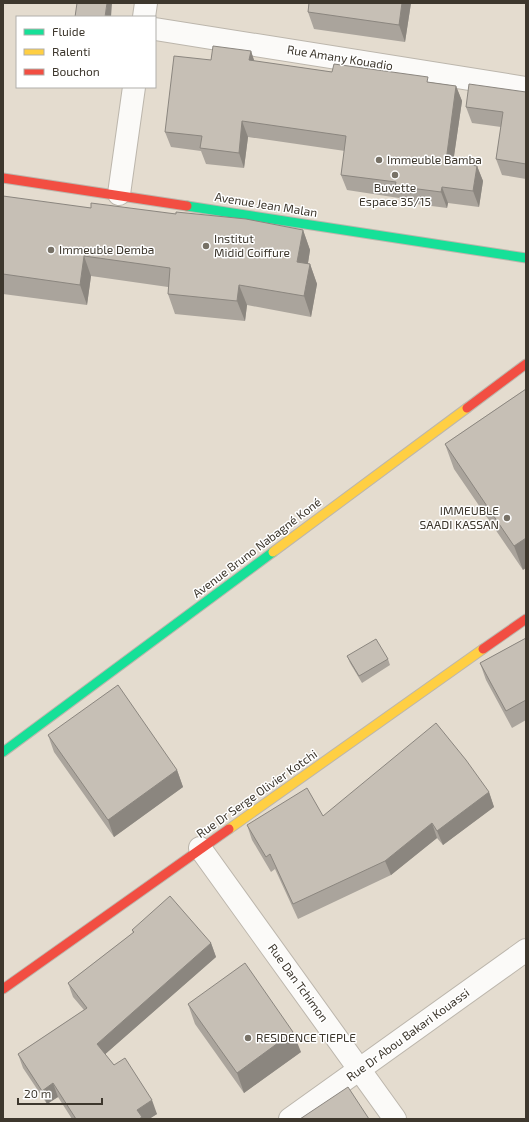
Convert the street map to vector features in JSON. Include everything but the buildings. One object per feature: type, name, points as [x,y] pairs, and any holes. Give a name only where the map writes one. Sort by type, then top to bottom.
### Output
[{"type":"main road","name":"Avenue Jean Malan","points":[[3,178],[119,194],[526,258]]},
{"type":"main road","name":"Avenue Bruno Nabagné Koné","points":[[3,752],[526,364]]},
{"type":"main road","name":"Rue Dr Serge Olivier Kotchi","points":[[3,989],[200,848],[526,619]]},
{"type":"street","points":[[144,16],[146,3]]},
{"type":"street","name":"Rue Amany Kouadio","points":[[156,29],[526,88]]},
{"type":"street","points":[[119,194],[134,88]]},
{"type":"street","name":"Rue Dan Tchimon","points":[[200,848],[395,1119]]},
{"type":"street","name":"Rue Dr Abou Bakari Kouassi","points":[[290,1119],[526,950]]},
{"type":"traffic: fast","points":[[187,206],[526,258]]},
{"type":"traffic: fast","points":[[3,752],[273,552]]},
{"type":"traffic: slow","points":[[273,552],[467,408]]},
{"type":"traffic: slow","points":[[229,829],[483,649]]},
{"type":"traffic: jam","points":[[3,178],[187,206]]},
{"type":"traffic: jam","points":[[467,408],[526,364]]},
{"type":"traffic: jam","points":[[483,649],[526,619]]},
{"type":"traffic: jam","points":[[3,989],[229,829]]},
{"type":"place","name":"Immeuble Bamba","points":[[379,160]]},
{"type":"place","name":"Buvette Espace 35/15","points":[[395,175]]},
{"type":"place","name":"Institut Midid Coiffure","points":[[206,246]]},
{"type":"place","name":"Immeuble Demba","points":[[51,250]]},
{"type":"place","name":"IMMEUBLE SAADI KASSAN","points":[[507,518]]},
{"type":"place","name":"RESIDENCE TIEPLE","points":[[248,1038]]}]
